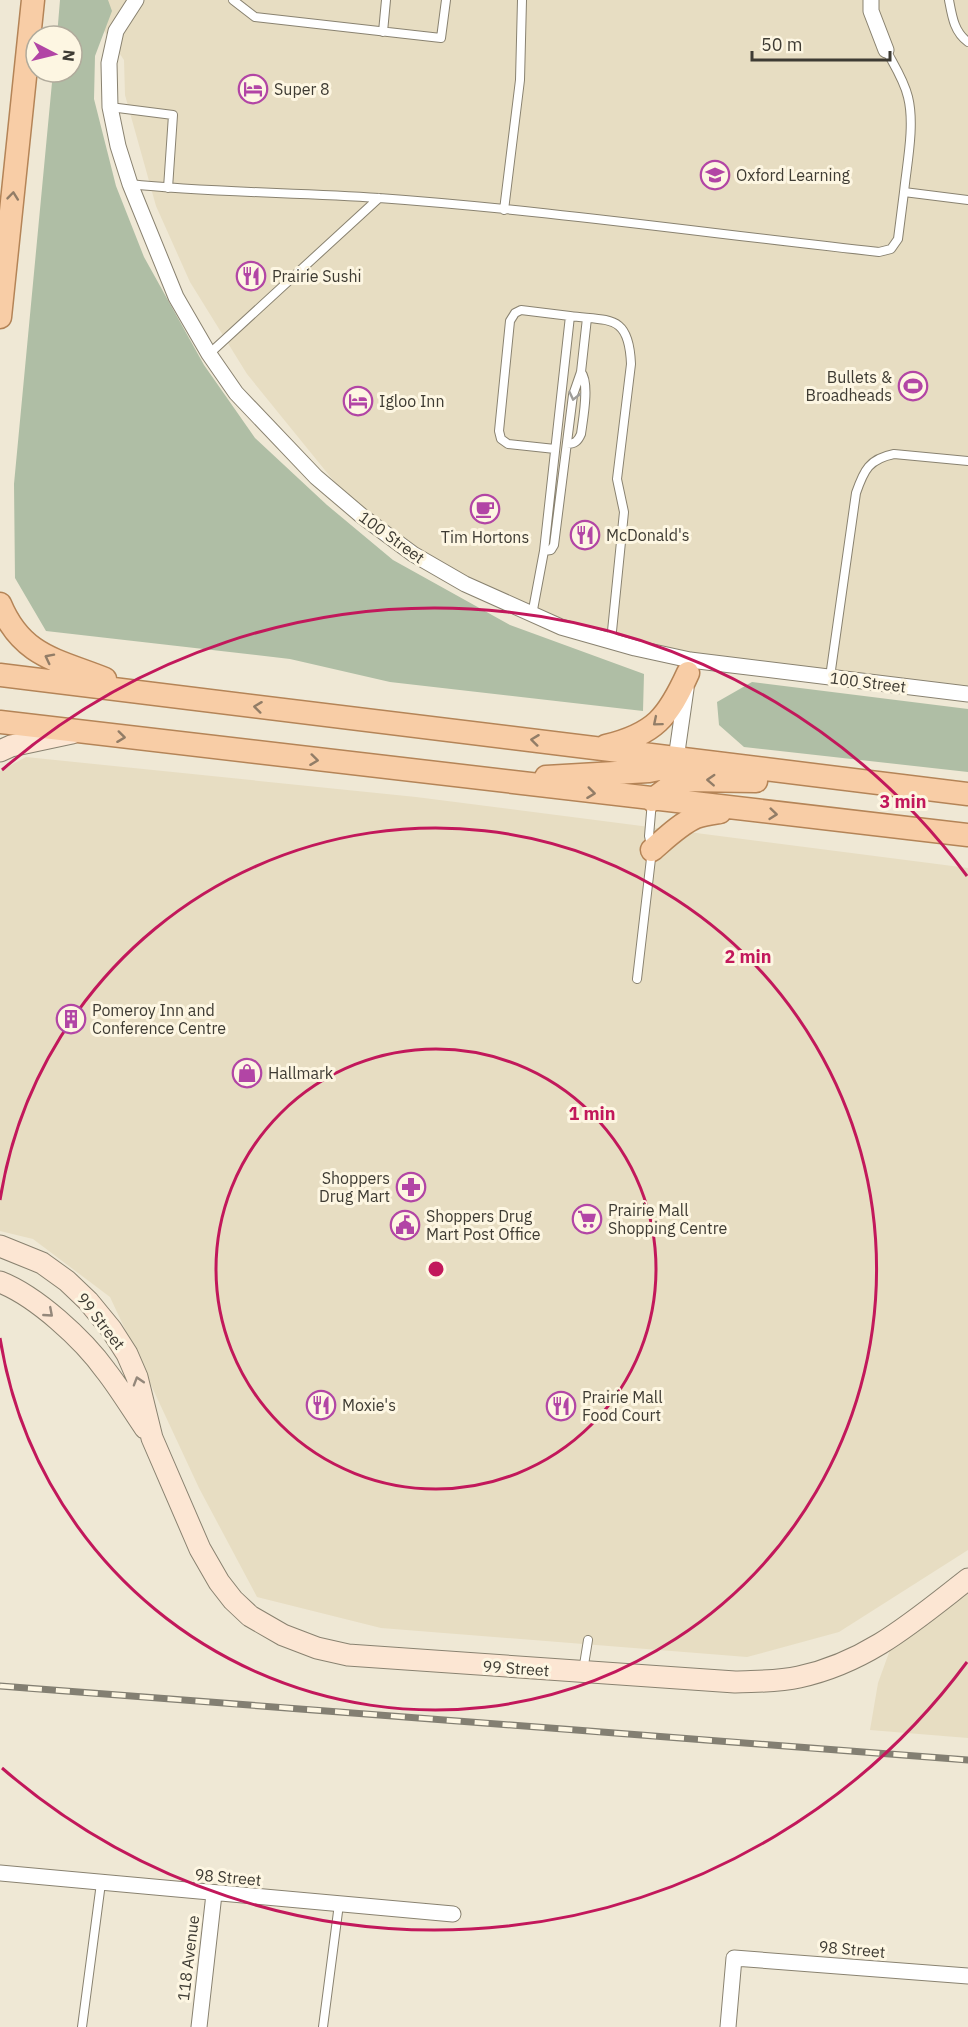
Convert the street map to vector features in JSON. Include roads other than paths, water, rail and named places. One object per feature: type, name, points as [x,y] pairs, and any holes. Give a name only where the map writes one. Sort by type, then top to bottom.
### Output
[{"type":"main road","points":[[0,317],[33,0]]},
{"type":"main road","points":[[0,604],[10,624],[36,651],[50,659],[143,694]]},
{"type":"main road","points":[[599,748],[628,739],[662,719],[670,709],[689,666]]},
{"type":"main road","points":[[0,675],[968,794]]},
{"type":"main road","points":[[0,722],[652,800],[968,835]]},
{"type":"main road","points":[[494,781],[649,771],[659,769],[676,759]]},
{"type":"main road","points":[[652,800],[672,785],[682,780],[692,779],[854,780]]},
{"type":"main road","points":[[652,850],[667,836],[697,817],[733,809]]},
{"type":"street","name":"100 Street","points":[[136,0],[116,31],[109,63],[110,107],[118,146],[130,184],[176,297],[209,354],[236,393],[316,477],[363,517],[413,554],[465,584],[532,615],[561,627],[689,666],[830,677],[968,694]]},
{"type":"street","points":[[871,0],[871,11],[886,50]]},
{"type":"street","points":[[676,759],[689,666]]},
{"type":"street","points":[[0,751],[11,746],[76,732]]},
{"type":"street","name":"99 Street","points":[[0,1246],[42,1263],[67,1281],[88,1301],[111,1329],[127,1354],[137,1377],[152,1438],[200,1549],[219,1582],[233,1600],[250,1616],[284,1635],[317,1648],[348,1655],[735,1682],[797,1677],[834,1667],[895,1636],[968,1579]]},
{"type":"street","name":"99 Street","points":[[0,1282],[33,1299],[85,1346],[106,1370],[152,1438]]},
{"type":"street","name":"98 Street","points":[[0,1873],[453,1914]]},
{"type":"street","name":"118 Avenue","points":[[199,2027],[214,1894]]},
{"type":"street","name":"98 Street","points":[[728,2027],[734,1958],[968,1976]]},
{"type":"lane","points":[[233,0],[255,17],[441,38],[446,0]]},
{"type":"lane","points":[[383,32],[387,0]]},
{"type":"lane","points":[[504,210],[520,80],[522,0]]},
{"type":"lane","points":[[949,0],[954,25],[968,42]]},
{"type":"lane","points":[[130,184],[168,188],[379,198],[879,252],[891,249],[898,239],[911,116],[908,97],[886,50]]},
{"type":"lane","points":[[110,107],[173,115],[168,188]]},
{"type":"lane","points":[[904,192],[968,200]]},
{"type":"lane","points":[[209,354],[379,198]]},
{"type":"lane","points":[[555,449],[508,444],[501,439],[499,431],[510,321],[520,310],[613,321],[621,326],[630,346],[631,364],[617,479],[624,512],[611,641]]},
{"type":"lane","points":[[532,615],[543,551],[570,316]]},
{"type":"lane","points":[[543,551],[551,550],[554,545],[573,395],[581,372],[587,318]]},
{"type":"lane","points":[[567,444],[578,440],[581,434],[585,376],[581,372]]},
{"type":"lane","points":[[830,677],[856,492],[867,467],[883,456],[894,454],[968,461]]},
{"type":"lane","points":[[638,979],[652,850],[649,836],[652,800]]},
{"type":"lane","points":[[583,1672],[588,1640]]},
{"type":"lane","points":[[82,2027],[101,1883]]},
{"type":"lane","points":[[323,2027],[339,1905]]},
{"type":"railway","points":[[0,1686],[968,1760]]},
{"type":"place","name":"Super 8","points":[[253,89]]},
{"type":"place","name":"Oxford Learning","points":[[715,175]]},
{"type":"place","name":"Prairie Sushi","points":[[251,276]]},
{"type":"place","name":"Bullets & Broadheads","points":[[913,386]]},
{"type":"place","name":"Igloo Inn","points":[[358,401]]},
{"type":"place","name":"Tim Hortons","points":[[485,509]]},
{"type":"place","name":"McDonald's","points":[[585,535]]},
{"type":"place","name":"Pomeroy Inn and Conference Centre","points":[[71,1019]]},
{"type":"place","name":"Hallmark","points":[[247,1073]]},
{"type":"place","name":"Shoppers Drug Mart","points":[[411,1187]]},
{"type":"place","name":"Prairie Mall Shopping Centre","points":[[587,1219]]},
{"type":"place","name":"Shoppers Drug Mart Post Office","points":[[405,1225]]},
{"type":"place","name":"Moxie's","points":[[321,1405]]},
{"type":"place","name":"Prairie Mall Food Court","points":[[561,1406]]}]
